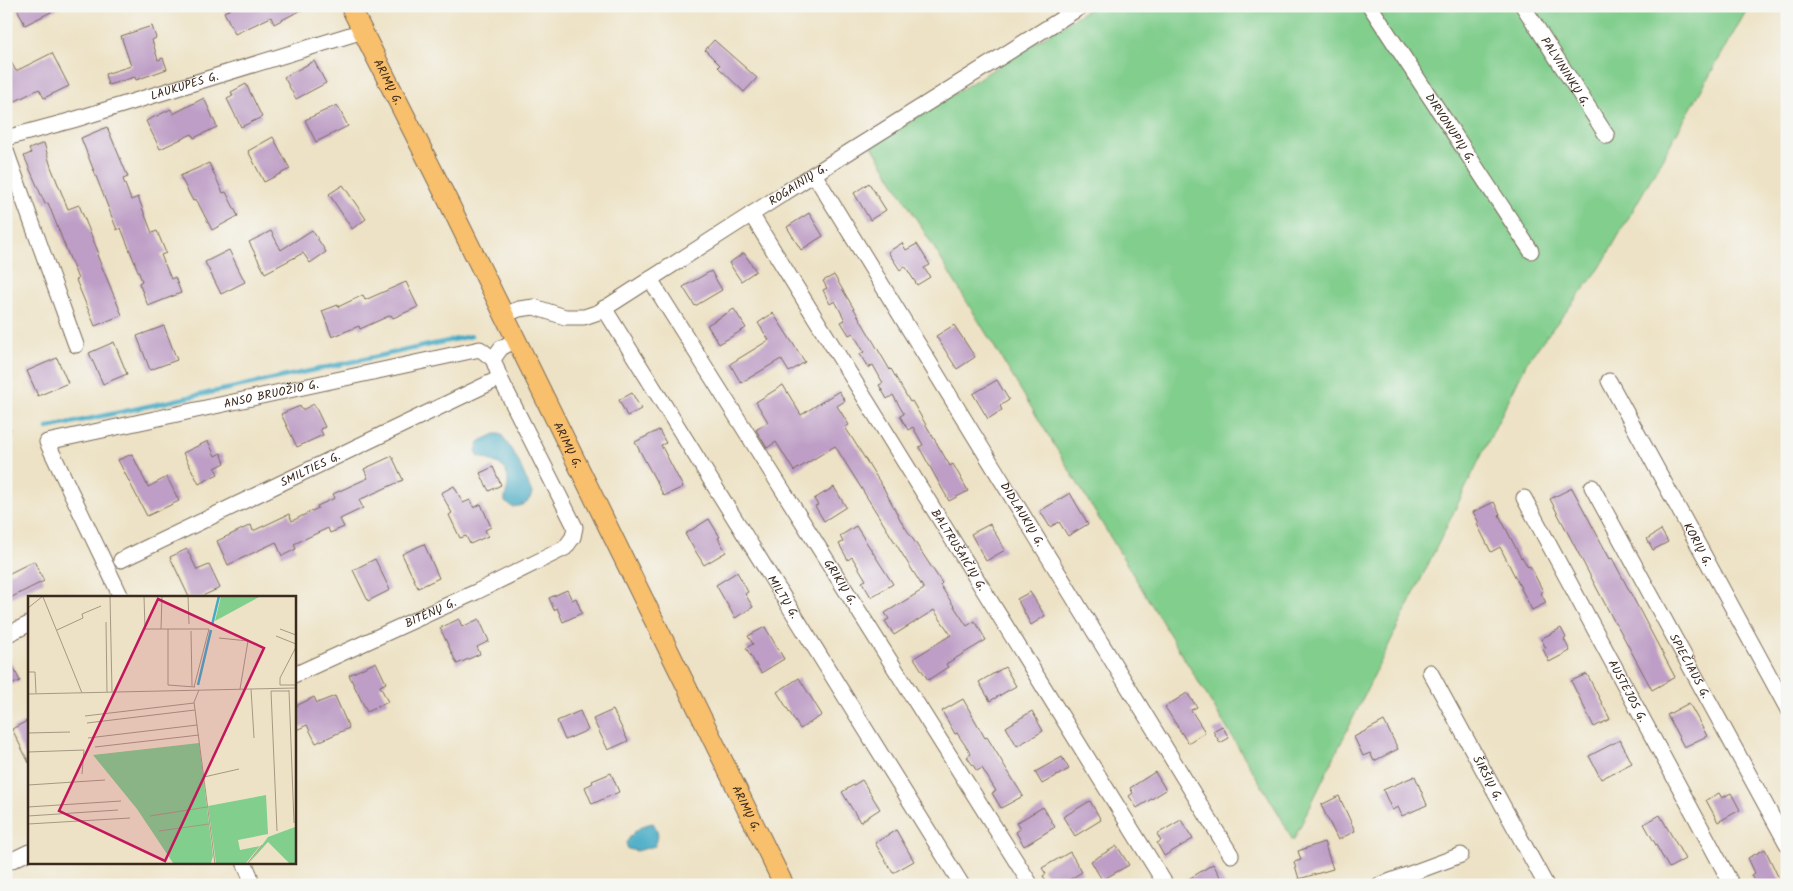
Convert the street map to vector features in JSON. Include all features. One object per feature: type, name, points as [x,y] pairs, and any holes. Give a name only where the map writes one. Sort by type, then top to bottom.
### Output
[{"type":"main road","name":"ARIMŲ G.","points":[[350,6],[784,885]]},
{"type":"street","name":"ROGAINIŲ G.","points":[[504,315],[519,309],[534,307],[565,317],[584,317],[604,308],[1082,6]]},
{"type":"street","name":"DIRVONUPIŲ G.","points":[[1370,6],[1531,251]]},
{"type":"street","name":"PALVININKŲ G.","points":[[1523,6],[1607,136]]},
{"type":"street","name":"LAUKUPĖS G.","points":[[6,138],[81,118],[363,31]]},
{"type":"street","points":[[6,151],[76,345]]},
{"type":"street","name":"DIDLAUKIŲ G.","points":[[814,174],[1231,855]]},
{"type":"street","name":"BALTRUŠAIČIŲ G.","points":[[751,214],[1166,885]]},
{"type":"street","name":"GRIKIŲ G.","points":[[650,279],[1031,885]]},
{"type":"street","name":"MILTŲ G.","points":[[604,308],[962,885]]},
{"type":"street","points":[[500,378],[493,359],[501,348],[516,340]]},
{"type":"street","name":"ANSO BRUOŽIO G.","points":[[121,596],[47,442],[480,350],[493,359]]},
{"type":"street","name":"BITĖNŲ G.","points":[[295,675],[476,592],[565,548],[573,537],[575,527],[500,378]]},
{"type":"street","name":"SMILTIES G.","points":[[121,560],[500,378]]},
{"type":"street","name":"KORIŲ G.","points":[[1609,381],[1787,708]]},
{"type":"street","name":"SPIEČIAUS G.","points":[[1592,487],[1787,844]]},
{"type":"street","name":"AUSTĖJOS G.","points":[[1524,498],[1732,885]]},
{"type":"street","points":[[6,634],[28,624]]},
{"type":"street","name":"ŠIRŠIŲ G.","points":[[1430,672],[1546,885]]},
{"type":"street","points":[[6,863],[28,852]]},
{"type":"street","points":[[1380,885],[1461,856]]},
{"type":"street","points":[[245,864],[250,876],[250,885]]},
{"type":"green space","points":[[1093,6],[1749,6],[1600,268],[1528,360],[1293,841],[1279,814],[872,146]]},
{"type":"water","points":[[495,434],[501,434],[518,460],[532,493],[529,500],[522,505],[512,507],[505,502],[508,483],[505,470],[498,464],[478,456],[476,450],[480,441]]},
{"type":"water","points":[[653,823],[658,834],[655,846],[637,851],[628,849],[626,843],[634,832],[644,825]]},
{"type":"building","points":[[16,6],[63,6],[25,25]]},
{"type":"building","points":[[237,6],[309,6],[274,24],[271,17],[235,34],[224,12]]},
{"type":"building","points":[[152,26],[156,38],[152,40],[158,60],[163,58],[167,69],[136,80],[135,77],[108,85],[105,74],[131,66],[121,36]]},
{"type":"building","points":[[714,40],[757,78],[744,92],[718,67],[720,65],[705,50]]},
{"type":"building","points":[[6,53],[16,71],[52,53],[69,86],[44,98],[39,89],[6,106]]},
{"type":"building","points":[[314,61],[326,83],[296,99],[284,77]]},
{"type":"building","points":[[246,84],[262,117],[241,127],[227,99],[233,96],[231,92]]},
{"type":"building","points":[[204,98],[217,127],[194,138],[192,134],[160,149],[146,121],[171,109],[173,114]]},
{"type":"building","points":[[337,105],[348,126],[316,142],[305,120]]},
{"type":"building","points":[[107,127],[128,177],[123,179],[131,200],[138,197],[152,233],[157,231],[166,253],[161,255],[171,279],[175,277],[181,293],[148,306],[139,283],[142,281],[121,228],[117,230],[81,138]]},
{"type":"building","points":[[273,137],[290,169],[264,182],[248,151]]},
{"type":"building","points":[[44,143],[51,167],[68,209],[79,205],[122,315],[95,326],[48,203],[45,204],[24,156],[31,153],[29,149]]},
{"type":"building","points":[[209,163],[223,193],[226,192],[238,216],[212,230],[196,199],[193,201],[180,176]]},
{"type":"building","points":[[869,183],[886,210],[870,220],[854,193]]},
{"type":"building","points":[[343,185],[366,219],[352,229],[329,194]]},
{"type":"building","points":[[809,213],[823,236],[801,250],[787,227]]},
{"type":"building","points":[[312,230],[326,252],[310,263],[303,253],[265,273],[249,242],[271,231],[281,250]]},
{"type":"building","points":[[902,243],[906,250],[917,244],[930,265],[924,268],[930,277],[917,285],[905,266],[900,270],[888,252]]},
{"type":"building","points":[[229,250],[245,282],[221,294],[205,262]]},
{"type":"building","points":[[744,253],[756,271],[741,281],[729,263]]},
{"type":"building","points":[[711,271],[722,290],[695,306],[683,287]]},
{"type":"building","points":[[834,275],[890,370],[910,402],[912,401],[950,466],[953,464],[968,491],[949,501],[919,447],[923,445],[913,427],[908,430],[900,416],[904,414],[893,395],[887,399],[879,385],[883,383],[873,365],[868,368],[860,354],[864,352],[853,333],[849,335],[841,322],[845,320],[835,301],[830,304],[823,290],[827,288],[823,281]]},
{"type":"building","points":[[406,282],[418,307],[393,318],[391,315],[360,329],[359,326],[332,337],[322,311],[338,305],[338,307],[363,295],[365,300]]},
{"type":"building","points":[[734,309],[746,328],[719,344],[707,325]]},
{"type":"building","points":[[773,313],[805,362],[789,372],[781,359],[741,383],[730,364],[769,340],[758,323]]},
{"type":"building","points":[[954,325],[975,357],[957,369],[936,336]]},
{"type":"building","points":[[164,326],[177,360],[150,370],[137,336]]},
{"type":"building","points":[[114,342],[127,374],[103,384],[89,353]]},
{"type":"building","points":[[57,358],[68,383],[38,396],[27,371]]},
{"type":"building","points":[[997,380],[1009,400],[1000,406],[1002,410],[988,419],[973,394]]},
{"type":"building","points":[[783,385],[801,415],[839,391],[845,401],[837,406],[849,425],[845,427],[883,487],[901,521],[942,583],[940,585],[967,626],[975,621],[986,640],[946,664],[948,667],[928,680],[914,658],[951,635],[934,610],[894,635],[885,621],[889,619],[885,613],[924,589],[835,446],[794,471],[776,442],[767,448],[756,430],[768,422],[756,402]]},
{"type":"building","points":[[632,393],[641,409],[627,416],[619,400]]},
{"type":"building","points":[[314,404],[325,427],[320,429],[323,435],[297,447],[281,414],[300,406],[302,410]]},
{"type":"building","points":[[659,430],[666,443],[661,445],[683,487],[664,496],[635,442]]},
{"type":"building","points":[[208,441],[215,456],[221,453],[225,463],[215,468],[218,474],[199,484],[183,453]]},
{"type":"building","points":[[132,454],[148,487],[167,477],[179,501],[147,516],[118,460]]},
{"type":"building","points":[[392,456],[403,480],[359,500],[363,508],[340,519],[344,527],[330,533],[328,528],[294,544],[296,549],[282,556],[276,542],[228,565],[217,541],[251,525],[253,531],[289,514],[292,521],[335,498],[333,494],[368,478],[364,469]]},
{"type":"building","points":[[493,467],[501,485],[489,491],[480,473]]},
{"type":"building","points":[[454,486],[463,503],[470,500],[474,508],[481,504],[491,527],[485,530],[488,536],[470,544],[466,536],[460,538],[449,515],[452,513],[441,493]]},
{"type":"building","points":[[834,487],[846,507],[824,521],[815,506],[818,505],[814,499]]},
{"type":"building","points":[[1572,488],[1610,559],[1612,558],[1675,677],[1652,690],[1550,499]]},
{"type":"building","points":[[1070,493],[1088,524],[1068,536],[1059,522],[1050,527],[1040,511]]},
{"type":"building","points":[[1494,502],[1521,558],[1528,567],[1530,566],[1543,591],[1541,593],[1546,603],[1532,610],[1500,547],[1491,552],[1477,524],[1479,523],[1473,512]]},
{"type":"building","points":[[709,519],[720,537],[718,538],[726,552],[704,565],[685,534]]},
{"type":"building","points":[[990,524],[1005,550],[986,561],[971,534]]},
{"type":"building","points":[[856,526],[893,584],[871,597],[862,582],[866,580],[852,557],[848,560],[839,544],[843,542],[840,536]]},
{"type":"building","points":[[1661,530],[1668,542],[1653,550],[1647,539]]},
{"type":"building","points":[[424,544],[439,578],[418,588],[402,554]]},
{"type":"building","points":[[187,549],[197,570],[209,565],[220,588],[202,596],[189,596],[170,557]]},
{"type":"building","points":[[375,559],[390,590],[368,601],[353,570]]},
{"type":"building","points":[[34,561],[44,581],[6,600],[6,575]]},
{"type":"building","points":[[737,572],[748,592],[745,594],[753,607],[735,618],[716,585]]},
{"type":"building","points":[[567,590],[572,600],[576,598],[582,613],[563,622],[557,608],[554,610],[549,598]]},
{"type":"building","points":[[1030,592],[1045,616],[1031,625],[1017,599]]},
{"type":"building","points":[[459,619],[462,627],[479,619],[489,641],[477,647],[480,654],[457,664],[440,628]]},
{"type":"building","points":[[765,627],[784,659],[761,673],[746,648],[753,644],[748,636]]},
{"type":"building","points":[[1561,628],[1570,651],[1549,662],[1543,649],[1546,648],[1541,639]]},
{"type":"building","points":[[6,652],[20,681],[6,687]]},
{"type":"building","points":[[376,662],[386,683],[380,686],[388,702],[367,712],[349,675]]},
{"type":"building","points":[[1005,667],[1016,686],[990,701],[979,682]]},
{"type":"building","points":[[1587,674],[1610,719],[1594,727],[1571,681]]},
{"type":"building","points":[[799,678],[822,715],[800,729],[777,692]]},
{"type":"building","points":[[1187,693],[1197,707],[1191,710],[1205,732],[1188,743],[1165,707]]},
{"type":"building","points":[[335,696],[349,728],[316,743],[307,725],[295,731],[295,706],[314,697],[317,703]]},
{"type":"building","points":[[963,699],[985,738],[987,737],[1023,796],[1001,808],[992,793],[996,791],[982,768],[977,771],[967,757],[971,754],[957,733],[955,734],[942,711]]},
{"type":"building","points":[[1689,703],[1707,736],[1684,747],[1667,715]]},
{"type":"building","points":[[613,710],[628,741],[608,750],[593,719]]},
{"type":"building","points":[[580,711],[588,730],[565,740],[557,721]]},
{"type":"building","points":[[1032,711],[1043,731],[1017,746],[1006,727]]},
{"type":"building","points":[[28,721],[28,761],[12,729]]},
{"type":"building","points":[[1384,721],[1398,749],[1374,761],[1370,753],[1363,756],[1354,737]]},
{"type":"building","points":[[1222,726],[1229,738],[1220,743],[1213,731]]},
{"type":"building","points":[[1620,740],[1632,763],[1601,779],[1589,756]]},
{"type":"building","points":[[1062,757],[1069,769],[1042,784],[1035,772]]},
{"type":"building","points":[[1155,772],[1166,790],[1137,808],[1129,796],[1133,793],[1130,788]]},
{"type":"building","points":[[611,773],[619,792],[592,804],[585,787],[593,783],[592,781]]},
{"type":"building","points":[[1415,776],[1427,805],[1402,816],[1398,807],[1392,810],[1383,790]]},
{"type":"building","points":[[862,780],[880,809],[860,822],[842,792]]},
{"type":"building","points":[[1719,793],[1722,798],[1731,793],[1740,810],[1718,822],[1706,800]]},
{"type":"building","points":[[1339,796],[1355,831],[1338,840],[1321,805]]},
{"type":"building","points":[[1090,801],[1101,820],[1075,836],[1063,817]]},
{"type":"building","points":[[1043,807],[1055,827],[1024,846],[1016,832],[1020,829],[1016,823]]},
{"type":"building","points":[[1660,815],[1685,859],[1669,868],[1644,824]]},
{"type":"building","points":[[1181,820],[1193,839],[1164,856],[1157,843],[1161,841],[1157,834]]},
{"type":"building","points":[[896,830],[914,861],[893,873],[875,843]]},
{"type":"building","points":[[1324,842],[1333,869],[1299,879],[1294,862],[1301,860],[1298,851]]},
{"type":"building","points":[[1117,846],[1129,865],[1102,880],[1091,861]]},
{"type":"building","points":[[1765,849],[1782,885],[1756,885],[1751,875],[1755,873],[1748,858]]},
{"type":"building","points":[[1070,852],[1082,872],[1061,885],[1048,885],[1043,876],[1046,874],[1042,868]]},
{"type":"building","points":[[1213,864],[1225,885],[1179,885]]},
{"type":"waterway","points":[[47,428],[471,336]]},
{"type":"waterway","points":[[6,435],[12,434]]}]
